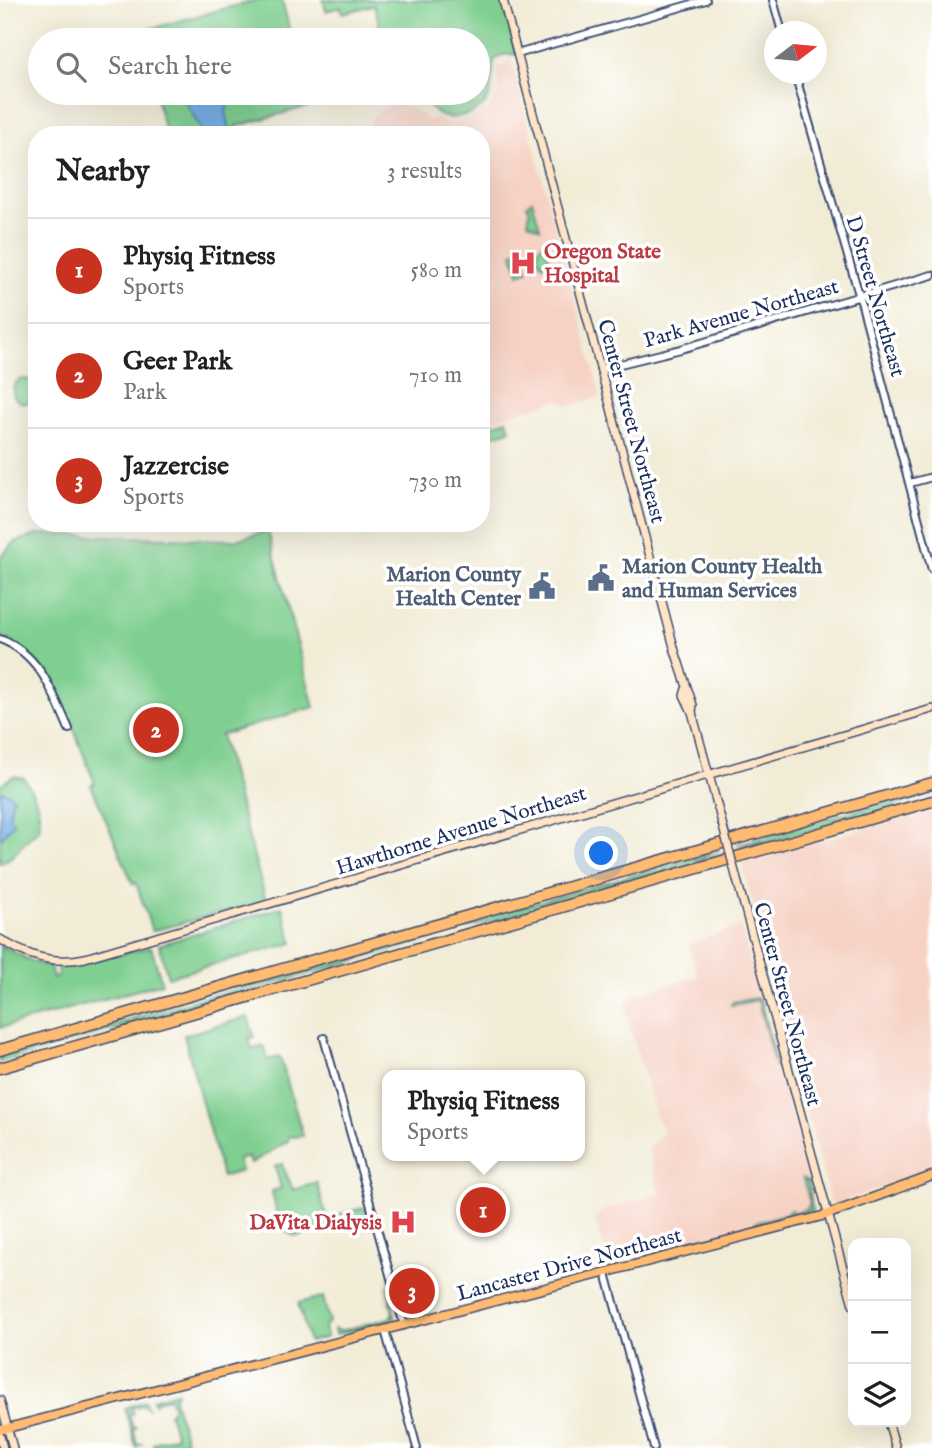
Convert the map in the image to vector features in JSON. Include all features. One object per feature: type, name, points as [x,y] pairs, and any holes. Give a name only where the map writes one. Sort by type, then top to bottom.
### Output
[{"type":"highway","points":[[0,1050],[932,783]]},
{"type":"highway","points":[[0,1068],[932,801]]},
{"type":"main road","name":"Center Street Northeast","points":[[503,0],[686,689],[684,695],[692,712],[826,1215],[852,1301]]},
{"type":"main road","name":"Hawthorne Avenue Northeast","points":[[0,939],[37,957],[78,959],[932,709]]},
{"type":"main road","name":"Lancaster Drive Northeast","points":[[4,1429],[826,1215],[932,1176]]},
{"type":"main road","points":[[0,1399],[4,1429],[13,1448]]},
{"type":"main road","points":[[890,1427],[896,1448]]},
{"type":"main road","points":[[0,1436],[3,1448]]},
{"type":"street","points":[[517,54],[706,0]]},
{"type":"street","points":[[773,0],[779,21]]},
{"type":"street","name":"D Street Northeast","points":[[798,84],[859,296],[932,570]]},
{"type":"street","name":"Park Avenue Northeast","points":[[600,369],[655,357],[932,275]]},
{"type":"street","points":[[909,483],[932,477]]},
{"type":"street","points":[[0,639],[19,649],[37,666],[68,729]]},
{"type":"street","points":[[324,1038],[404,1325]]},
{"type":"street","points":[[606,1273],[654,1448]]},
{"type":"street","points":[[385,1330],[417,1448]]},
{"type":"shaded area","name":"Oregon State Hospital","points":[[511,60],[601,397],[569,406],[558,400],[490,420],[490,126],[369,126],[373,115],[388,105],[406,105],[429,120],[432,117],[448,123],[467,120],[484,111],[487,113],[501,90],[498,88],[498,68]]},
{"type":"shaded area","points":[[932,810],[932,1169],[834,1205],[830,1201],[742,863]]},
{"type":"shaded area","points":[[736,927],[741,928],[762,1003],[810,1180],[814,1209],[608,1264],[594,1216],[600,1215],[599,1212],[660,1193],[648,1148],[661,1136],[662,1127],[658,1122],[629,1025],[625,1001],[637,994],[698,976],[689,945]]},
{"type":"green space","points":[[257,0],[282,0],[289,28],[153,28]]},
{"type":"green space","points":[[323,0],[503,0],[517,54],[502,55],[494,60],[490,95],[490,28],[381,28],[374,5],[343,13],[341,7],[326,11]]},
{"type":"green space","points":[[158,105],[310,106],[237,126],[164,126]]},
{"type":"green space","points":[[428,105],[484,105],[471,114],[451,118],[440,116]]},
{"type":"green space","points":[[532,200],[540,228],[528,222],[530,211],[527,205]]},
{"type":"green space","points":[[544,243],[551,266],[542,264],[537,256],[538,249]]},
{"type":"green space","points":[[521,248],[528,271],[519,274],[513,253]]},
{"type":"green space","points":[[20,380],[28,380],[28,402],[25,403],[14,396],[13,391]]},
{"type":"green space","points":[[507,420],[510,430],[490,436],[490,425]]},
{"type":"green space","points":[[268,532],[314,707],[221,735],[266,901],[152,931],[136,883],[133,884],[91,785],[95,783],[60,699],[36,662],[20,647],[0,636],[0,557],[15,542],[39,534],[235,540]]},
{"type":"green space","points":[[13,776],[24,778],[31,790],[37,803],[39,830],[11,857],[0,863],[0,785]]},
{"type":"green space","points":[[932,789],[932,795],[739,851],[763,841],[737,845]]},
{"type":"green space","points":[[720,850],[694,860],[722,855],[0,1062],[0,1056]]},
{"type":"green space","points":[[282,907],[293,943],[168,977],[159,945]]},
{"type":"green space","points":[[0,945],[33,962],[50,966],[53,978],[57,976],[59,967],[151,947],[162,983],[0,1028]]},
{"type":"green space","points":[[756,998],[761,1002],[776,1069],[758,1000],[731,1005],[733,1002]]},
{"type":"green space","points":[[248,1017],[254,1037],[249,1038],[252,1049],[264,1046],[268,1060],[280,1057],[303,1136],[288,1137],[288,1141],[250,1164],[248,1157],[238,1160],[241,1171],[222,1177],[184,1035]]},
{"type":"green space","points":[[282,1164],[293,1190],[317,1183],[327,1218],[366,1207],[368,1215],[298,1236],[291,1235],[282,1226],[272,1191],[281,1188],[275,1166]]},
{"type":"green space","points":[[803,1179],[809,1182],[812,1211],[755,1226],[756,1222],[786,1214],[791,1210],[793,1213],[807,1209],[810,1203]]},
{"type":"green space","points":[[388,1286],[395,1319],[335,1335],[334,1329],[340,1331],[390,1318],[393,1312]]},
{"type":"green space","points":[[323,1297],[329,1322],[324,1327],[327,1337],[309,1342],[298,1303]]},
{"type":"green space","points":[[177,1392],[174,1399],[186,1441],[154,1448],[153,1443],[176,1436],[169,1414],[173,1406],[169,1398],[155,1401],[155,1405],[152,1399]]},
{"type":"green space","points":[[145,1401],[147,1408],[144,1405],[132,1408],[133,1414],[129,1415],[133,1427],[137,1427],[133,1429],[137,1443],[142,1444],[136,1447],[125,1408]]},
{"type":"water","points":[[188,105],[228,105],[226,112],[229,126],[199,126]]},
{"type":"water","points":[[4,791],[13,797],[9,817],[14,823],[0,839],[0,792]]},
{"type":"place","name":"Oregon State Hospital","points":[[523,263]]},
{"type":"place","name":"Marion County Health and Human Services","points":[[601,578]]},
{"type":"place","name":"Marion County Health Center","points":[[542,586]]},
{"type":"place","name":"Geer Park","points":[[156,730]]},
{"type":"place","name":"Physiq Fitness","points":[[483,1210]]},
{"type":"place","name":"DaVita Dialysis","points":[[403,1222]]},
{"type":"place","name":"Jazzercise","points":[[412,1291]]}]
